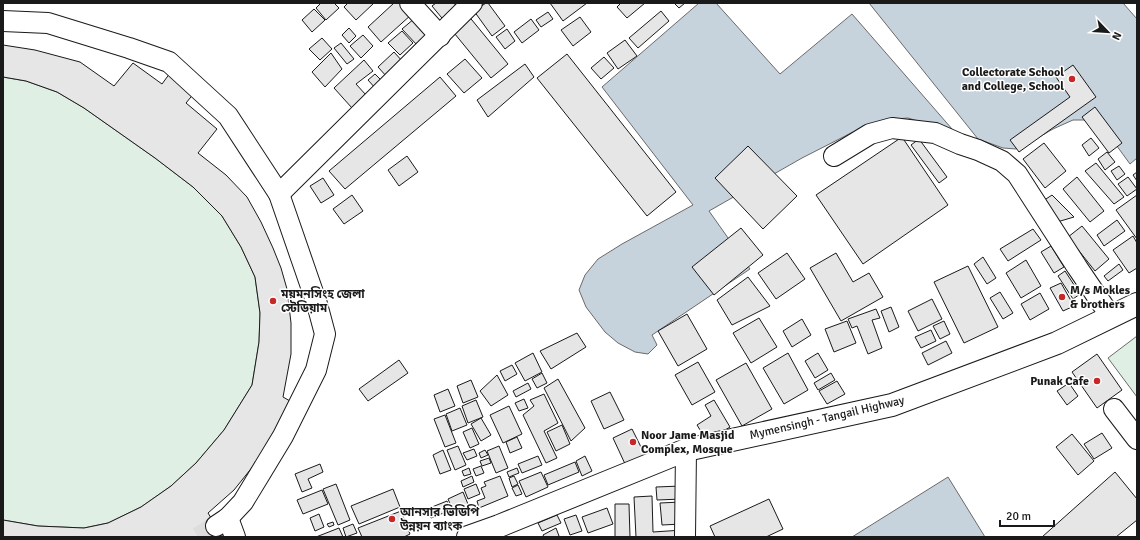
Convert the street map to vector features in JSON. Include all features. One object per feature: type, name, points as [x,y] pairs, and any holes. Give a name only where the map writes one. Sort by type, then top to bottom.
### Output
[{"type":"highway","name":"Mymensingh - Tangail Highway","points":[[468,537],[499,526],[686,450],[892,405],[1057,343],[1137,304]]},
{"type":"street","points":[[410,3],[440,36]]},
{"type":"street","points":[[279,194],[472,3]]},
{"type":"street","points":[[3,21],[48,23],[169,62],[228,116],[279,194],[317,304],[325,334],[316,370],[283,436],[243,502],[222,522],[235,537]]},
{"type":"street","points":[[834,156],[870,134],[892,128],[935,133],[1002,161],[1017,174],[1111,317]]},
{"type":"street","points":[[1114,409],[1137,439]]},
{"type":"street","points":[[685,537],[686,450]]},
{"type":"green space","points":[[3,77],[26,81],[57,92],[84,108],[193,187],[222,216],[241,247],[255,277],[260,313],[259,342],[252,385],[224,430],[196,463],[171,486],[141,507],[108,523],[84,528],[38,526],[3,520]]},
{"type":"green space","points":[[1137,336],[1137,397],[1108,358]]},
{"type":"shaded area","points":[[699,3],[716,3],[780,74],[852,14],[959,137],[908,118],[884,120],[851,133],[802,158],[709,211],[750,269],[652,335],[657,345],[648,354],[635,352],[618,343],[605,332],[586,307],[579,290],[585,275],[598,259],[693,205],[602,87]]},
{"type":"shaded area","points":[[869,3],[1123,3],[1137,19],[1137,158],[1130,164],[1111,138],[1088,120],[1073,120],[1016,149],[1003,148],[978,139]]},
{"type":"shaded area","points":[[948,477],[985,537],[852,537]]},
{"type":"building","points":[[321,3],[334,3],[339,8],[326,20],[316,8]]},
{"type":"building","points":[[348,3],[374,3],[356,20],[344,7]]},
{"type":"building","points":[[394,3],[402,3],[412,14],[381,42],[368,27]]},
{"type":"building","points":[[436,3],[454,3],[460,11],[446,23],[432,6]]},
{"type":"building","points":[[488,3],[505,26],[492,36],[474,11]]},
{"type":"building","points":[[550,3],[587,3],[563,21]]},
{"type":"building","points":[[621,3],[645,3],[627,18],[617,7]]},
{"type":"building","points":[[674,3],[685,3],[679,8]]},
{"type":"building","points":[[314,9],[325,20],[312,32],[302,20]]},
{"type":"building","points":[[661,11],[669,21],[638,48],[629,38]]},
{"type":"building","points":[[548,12],[553,19],[541,27],[536,20]]},
{"type":"building","points":[[467,14],[508,64],[491,78],[450,28]]},
{"type":"building","points":[[580,17],[591,32],[573,46],[561,30]]},
{"type":"building","points":[[415,18],[430,34],[417,45],[402,29]]},
{"type":"building","points":[[531,19],[539,30],[522,43],[514,32]]},
{"type":"building","points":[[349,28],[356,36],[349,43],[342,35]]},
{"type":"building","points":[[507,29],[515,41],[505,49],[496,37]]},
{"type":"building","points":[[402,31],[413,43],[400,55],[388,43]]},
{"type":"building","points":[[363,35],[373,46],[361,58],[350,46]]},
{"type":"building","points":[[322,38],[332,49],[320,60],[309,49]]},
{"type":"building","points":[[625,40],[637,56],[618,69],[607,53]]},
{"type":"building","points":[[341,43],[354,59],[347,64],[334,48]]},
{"type":"building","name":"ময়মনসিংহ জেলা স্টেডিয়াম","points":[[3,45],[35,50],[80,62],[114,86],[133,63],[162,84],[170,73],[195,92],[186,103],[217,129],[198,153],[226,175],[247,197],[273,248],[287,289],[291,323],[291,354],[283,397],[290,401],[275,432],[254,465],[234,490],[208,513],[223,537],[3,537],[3,520],[38,526],[84,528],[108,523],[141,507],[171,486],[196,463],[224,430],[252,385],[259,342],[260,313],[255,277],[241,247],[222,216],[193,187],[84,108],[57,92],[26,81],[3,77]]},
{"type":"building","points":[[394,52],[403,62],[387,77],[378,67]]},
{"type":"building","points":[[331,53],[342,69],[325,87],[312,72]]},
{"type":"building","points":[[567,54],[676,192],[647,216],[537,78]]},
{"type":"building","points":[[604,57],[614,68],[601,79],[591,68]]},
{"type":"building","points":[[465,59],[482,78],[464,93],[447,74]]},
{"type":"building","points":[[364,60],[373,71],[356,84],[366,95],[352,108],[334,88]]},
{"type":"building","points":[[525,64],[534,77],[488,117],[477,100]]},
{"type":"building","points":[[1073,65],[1096,97],[1019,152],[1010,140],[1070,97],[1056,77]]},
{"type":"building","points":[[375,74],[384,83],[376,89],[368,80]]},
{"type":"building","points":[[440,77],[456,96],[345,189],[329,171]]},
{"type":"building","points":[[1095,107],[1122,143],[1109,153],[1082,117]]},
{"type":"building","points":[[902,137],[948,205],[863,264],[816,195]]},
{"type":"building","points":[[1091,138],[1099,148],[1089,156],[1082,145]]},
{"type":"building","points":[[919,139],[947,177],[939,183],[911,145]]},
{"type":"building","points":[[1044,143],[1066,171],[1045,188],[1023,159]]},
{"type":"building","points":[[748,146],[797,196],[763,229],[715,178]]},
{"type":"building","points":[[1107,152],[1115,162],[1105,170],[1098,159]]},
{"type":"building","points":[[407,156],[418,172],[399,186],[388,170]]},
{"type":"building","points":[[1096,163],[1124,197],[1114,204],[1085,171]]},
{"type":"building","points":[[1119,166],[1125,174],[1117,180],[1111,171]]},
{"type":"building","points":[[1137,172],[1137,181],[1133,175]]},
{"type":"building","points":[[1077,177],[1104,211],[1090,222],[1063,189]]},
{"type":"building","points":[[1128,177],[1137,189],[1127,196],[1118,184]]},
{"type":"building","points":[[323,178],[334,195],[321,203],[310,186]]},
{"type":"building","points":[[352,195],[363,211],[344,224],[333,209]]},
{"type":"building","points":[[1052,195],[1074,217],[1057,222],[1043,201]]},
{"type":"building","points":[[1137,195],[1137,239],[1116,210]]},
{"type":"building","points":[[1117,220],[1125,231],[1104,246],[1097,235]]},
{"type":"building","points":[[1082,226],[1109,259],[1095,271],[1068,237]]},
{"type":"building","points":[[741,228],[763,255],[714,295],[692,267]]},
{"type":"building","points":[[1033,229],[1041,240],[1008,261],[1000,249]]},
{"type":"building","points":[[1133,236],[1137,243],[1137,268],[1129,273],[1113,250]]},
{"type":"building","points":[[1051,246],[1064,267],[1054,273],[1041,252]]},
{"type":"building","points":[[787,253],[805,279],[776,299],[758,273]]},
{"type":"building","points":[[836,253],[853,282],[869,273],[883,297],[841,321],[810,268]]},
{"type":"building","points":[[983,257],[996,278],[987,284],[974,264]]},
{"type":"building","points":[[1026,260],[1041,286],[1021,298],[1006,273]]},
{"type":"building","points":[[1119,264],[1123,270],[1108,281],[1104,276]]},
{"type":"building","points":[[968,266],[998,327],[964,343],[934,282]]},
{"type":"building","points":[[1065,271],[1080,294],[1073,299],[1058,276]]},
{"type":"building","points":[[748,277],[770,306],[732,325],[717,300]]},
{"type":"building","name":"M/s Mokles & brothers","points":[[1061,283],[1074,306],[1063,311],[1050,288]]},
{"type":"building","points":[[1000,292],[1013,313],[1003,319],[990,298]]},
{"type":"building","points":[[1040,293],[1049,309],[1030,320],[1021,304]]},
{"type":"building","points":[[932,299],[942,319],[918,331],[908,311]]},
{"type":"building","points":[[891,307],[899,327],[889,332],[881,311]]},
{"type":"building","points":[[876,309],[880,318],[872,320],[882,348],[868,354],[857,326],[852,328],[848,319]]},
{"type":"building","points":[[687,314],[707,349],[678,366],[658,331]]},
{"type":"building","points":[[759,318],[777,347],[751,363],[733,333]]},
{"type":"building","points":[[802,319],[811,335],[792,347],[783,331]]},
{"type":"building","points":[[847,321],[856,343],[834,352],[825,329]]},
{"type":"building","points":[[944,321],[950,334],[940,339],[933,326]]},
{"type":"building","points":[[931,330],[936,341],[921,348],[915,337]]},
{"type":"building","points":[[577,333],[586,347],[551,369],[540,351]]},
{"type":"building","points":[[946,341],[952,353],[928,365],[922,353]]},
{"type":"building","points":[[533,353],[542,372],[525,381],[515,363]]},
{"type":"building","points":[[788,353],[808,390],[784,404],[763,368]]},
{"type":"building","points":[[818,353],[828,370],[815,378],[805,361]]},
{"type":"building","name":"Punak Cafe","points":[[1097,354],[1122,390],[1097,408],[1072,372]]},
{"type":"building","points":[[399,360],[408,373],[368,401],[359,389]]},
{"type":"building","points":[[698,362],[715,392],[692,405],[675,375]]},
{"type":"building","points":[[746,363],[772,409],[742,426],[716,380]]},
{"type":"building","points":[[512,365],[517,374],[505,381],[500,371]]},
{"type":"building","points":[[542,373],[547,383],[537,388],[532,379]]},
{"type":"building","points":[[831,373],[835,380],[818,390],[814,383]]},
{"type":"building","points":[[497,375],[508,395],[491,406],[480,391]]},
{"type":"building","points":[[558,379],[585,428],[571,441],[544,388]]},
{"type":"building","points":[[471,380],[478,397],[463,403],[457,386]]},
{"type":"building","points":[[837,381],[845,394],[827,404],[819,391]]},
{"type":"building","points":[[528,383],[531,389],[516,397],[513,391]]},
{"type":"building","points":[[1069,383],[1078,396],[1067,405],[1057,391]]},
{"type":"building","points":[[448,389],[455,406],[440,412],[434,395]]},
{"type":"building","points":[[610,392],[624,420],[604,429],[591,401]]},
{"type":"building","points":[[544,394],[558,423],[544,431],[557,458],[546,463],[523,415],[534,406],[530,400]]},
{"type":"building","points":[[524,399],[528,408],[519,411],[515,403]]},
{"type":"building","points":[[476,400],[483,417],[468,423],[462,406]]},
{"type":"building","points":[[714,400],[730,427],[707,441],[697,425],[711,416],[705,405]]},
{"type":"building","points":[[509,406],[522,434],[503,443],[490,415]]},
{"type":"building","points":[[460,408],[467,425],[452,431],[446,414]]},
{"type":"building","points":[[445,415],[456,443],[445,447],[434,419]]},
{"type":"building","points":[[481,418],[491,435],[481,441],[471,424]]},
{"type":"building","points":[[562,425],[570,444],[556,451],[547,432]]},
{"type":"building","points":[[472,428],[479,444],[470,448],[463,432]]},
{"type":"building","points":[[632,429],[646,457],[626,466],[613,438]]},
{"type":"building","points":[[1102,433],[1112,448],[1094,459],[1084,444]]},
{"type":"building","points":[[1072,434],[1094,461],[1078,475],[1056,447]]},
{"type":"building","points":[[517,437],[522,448],[510,453],[506,442]]},
{"type":"building","points":[[458,446],[466,465],[455,470],[447,450]]},
{"type":"building","points":[[499,446],[508,468],[496,473],[487,451]]},
{"type":"building","points":[[474,449],[477,456],[467,460],[463,453]]},
{"type":"building","points":[[443,450],[451,470],[440,474],[433,455]]},
{"type":"building","points":[[485,450],[488,455],[481,458],[479,453]]},
{"type":"building","points":[[538,456],[542,465],[522,473],[518,464]]},
{"type":"building","points":[[585,456],[592,471],[582,476],[576,461]]},
{"type":"building","points":[[489,458],[491,463],[482,466],[480,461]]},
{"type":"building","points":[[575,462],[579,472],[548,485],[544,475]]},
{"type":"building","points":[[320,464],[323,472],[308,479],[312,488],[302,492],[295,474]]},
{"type":"building","points":[[481,466],[484,473],[476,476],[473,469]]},
{"type":"building","points":[[469,468],[471,474],[464,476],[462,471]]},
{"type":"building","points":[[517,468],[519,473],[509,477],[507,472]]},
{"type":"building","points":[[541,472],[548,487],[526,497],[519,481]]},
{"type":"building","points":[[1115,472],[1137,499],[1137,520],[1116,537],[1042,537]]},
{"type":"building","points":[[472,476],[474,482],[463,487],[461,481]]},
{"type":"building","points":[[500,476],[508,496],[479,508],[477,501],[485,498],[481,488],[486,486],[484,482]]},
{"type":"building","points":[[514,476],[518,484],[512,487],[509,478]]},
{"type":"building","points":[[336,484],[350,520],[338,525],[323,489]]},
{"type":"building","points":[[476,484],[480,494],[468,499],[464,489]]},
{"type":"building","points":[[518,485],[522,494],[516,496],[512,488]]},
{"type":"building","points":[[681,486],[682,499],[657,500],[656,487]]},
{"type":"building","points":[[393,489],[400,507],[359,524],[351,506]]},
{"type":"building","points":[[322,490],[328,504],[303,514],[297,500]]},
{"type":"building","points":[[463,492],[470,509],[455,515],[448,499]]},
{"type":"building","points":[[652,496],[653,532],[683,530],[683,537],[636,537],[634,497]]},
{"type":"building","points":[[769,499],[783,529],[766,537],[715,537],[710,526]]},
{"type":"building","points":[[447,501],[451,510],[431,518],[427,509]]},
{"type":"building","points":[[681,502],[682,524],[662,525],[660,503]]},
{"type":"building","points":[[615,504],[629,504],[630,537],[615,537]]},
{"type":"building","points":[[607,508],[613,524],[588,533],[582,517]]},
{"type":"building","name":"আনসার ভিডিপি উন্নয়ন ব্যাংক","points":[[401,511],[410,534],[404,537],[362,537],[358,528]]},
{"type":"building","points":[[319,514],[324,527],[315,531],[310,518]]},
{"type":"building","points":[[557,515],[561,523],[542,531],[538,523]]},
{"type":"building","points":[[576,515],[582,531],[570,535],[564,519]]},
{"type":"building","points":[[333,522],[334,525],[329,527],[327,524]]},
{"type":"building","points":[[353,524],[357,533],[346,537],[343,528]]},
{"type":"building","points":[[339,528],[343,537],[316,537]]},
{"type":"building","points":[[556,528],[559,536],[544,537],[543,535]]},
{"type":"tunnel","points":[[198,537],[216,526]]},
{"type":"place","name":"Collectorate School and College, School","points":[[1072,79]]},
{"type":"place","name":"M/s Mokles & brothers","points":[[1062,297]]},
{"type":"place","name":"ময়মনসিংহ জেলা স্টেডিয়াম","points":[[273,301]]},
{"type":"place","name":"Punak Cafe","points":[[1097,381]]},
{"type":"place","name":"Noor Jame Masjid Complex, Mosque","points":[[633,442]]},
{"type":"place","name":"আনসার ভিডিপি উন্নয়ন ব্যাংক","points":[[392,519]]}]
